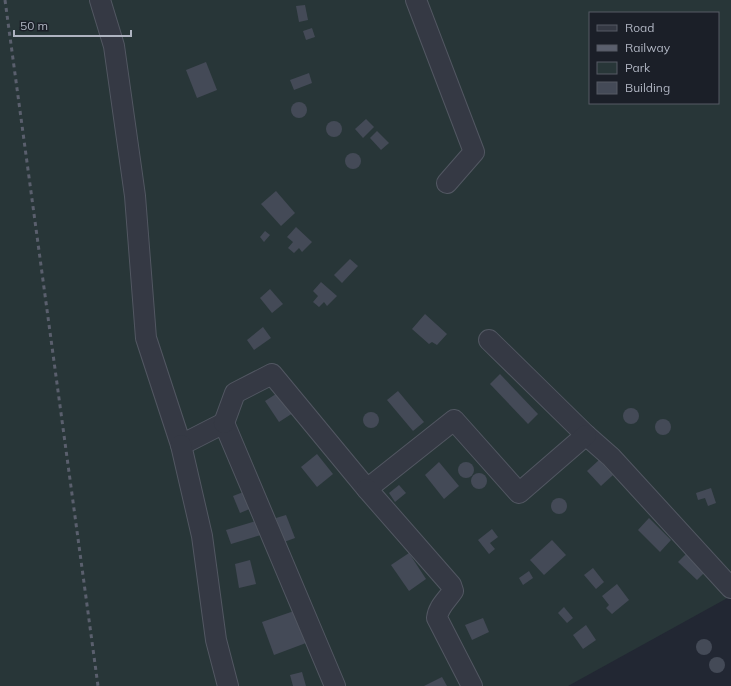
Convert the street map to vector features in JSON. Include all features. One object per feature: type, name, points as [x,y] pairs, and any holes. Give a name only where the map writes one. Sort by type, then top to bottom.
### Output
[{"type":"street","points":[[100,0],[114,46],[135,196],[146,338],[181,444],[202,536],[216,640],[228,686]]},
{"type":"street","points":[[416,0],[474,152],[447,183]]},
{"type":"street","points":[[489,340],[586,435],[611,457],[731,588]]},
{"type":"street","points":[[335,686],[224,423],[235,393],[272,374],[367,489],[451,585],[453,591],[440,607],[437,618],[472,686]]},
{"type":"street","points":[[367,489],[454,420],[520,493],[586,435]]},
{"type":"street","points":[[181,444],[224,423]]},
{"type":"green space","points":[[0,0],[731,0],[731,596],[568,686],[0,686]]},
{"type":"building","points":[[305,5],[308,20],[299,22],[296,6]]},
{"type":"building","points":[[312,28],[315,37],[306,40],[303,31]]},
{"type":"building","points":[[206,62],[217,90],[197,98],[186,70]]},
{"type":"building","points":[[309,73],[312,83],[294,90],[290,80]]},
{"type":"building","points":[[299,102],[305,104],[307,110],[305,116],[299,118],[293,116],[291,110],[293,104]]},
{"type":"building","points":[[366,119],[374,127],[363,138],[355,129]]},
{"type":"building","points":[[334,121],[340,123],[342,129],[340,135],[334,137],[328,135],[326,129],[328,123]]},
{"type":"building","points":[[377,131],[389,143],[381,150],[370,138]]},
{"type":"building","points":[[353,153],[359,155],[361,161],[359,167],[353,169],[347,167],[345,161],[347,155]]},
{"type":"building","points":[[276,191],[295,213],[281,226],[261,204]]},
{"type":"building","points":[[296,227],[312,242],[302,252],[299,248],[294,253],[288,248],[293,242],[287,237]]},
{"type":"building","points":[[265,231],[270,235],[264,242],[260,237]]},
{"type":"building","points":[[350,259],[358,266],[342,283],[334,275]]},
{"type":"building","points":[[321,282],[337,296],[327,306],[324,302],[319,307],[313,302],[318,296],[313,291]]},
{"type":"building","points":[[270,289],[283,304],[272,313],[260,298]]},
{"type":"building","points":[[425,314],[447,334],[437,345],[432,342],[429,344],[412,329]]},
{"type":"building","points":[[263,327],[271,338],[254,350],[247,340]]},
{"type":"building","points":[[500,374],[538,414],[528,424],[490,384]]},
{"type":"building","points":[[398,391],[424,422],[413,431],[387,400]]},
{"type":"building","points":[[279,392],[293,413],[279,422],[265,401]]},
{"type":"building","points":[[631,408],[637,410],[639,416],[637,422],[631,424],[625,422],[623,416],[625,410]]},
{"type":"building","points":[[371,412],[377,414],[379,420],[377,426],[371,428],[365,426],[363,420],[365,414]]},
{"type":"building","points":[[663,419],[669,421],[671,427],[669,433],[663,435],[657,433],[655,427],[657,421]]},
{"type":"building","points":[[317,454],[333,474],[317,487],[301,467]]},
{"type":"building","points":[[599,460],[613,475],[601,486],[587,471]]},
{"type":"building","points":[[439,462],[459,486],[444,499],[425,475]]},
{"type":"building","points":[[466,462],[472,464],[474,470],[472,476],[466,478],[460,476],[458,470],[460,464]]},
{"type":"building","points":[[479,473],[485,475],[487,481],[485,487],[479,489],[473,487],[471,481],[473,475]]},
{"type":"building","points":[[399,485],[406,493],[395,502],[389,493]]},
{"type":"building","points":[[711,488],[716,503],[708,506],[705,498],[698,500],[696,493]]},
{"type":"building","points":[[246,491],[252,508],[240,513],[233,496]]},
{"type":"building","points":[[559,498],[565,500],[567,506],[565,512],[559,514],[553,512],[551,506],[553,500]]},
{"type":"building","points":[[286,515],[295,538],[284,542],[276,518]]},
{"type":"building","points":[[649,518],[671,540],[660,552],[638,530]]},
{"type":"building","points":[[256,521],[261,535],[231,544],[226,530]]},
{"type":"building","points":[[492,529],[498,537],[490,543],[495,549],[489,554],[478,540]]},
{"type":"building","points":[[552,540],[566,555],[544,575],[530,560]]},
{"type":"building","points":[[688,552],[707,570],[697,580],[678,562]]},
{"type":"building","points":[[409,553],[426,579],[409,591],[391,565]]},
{"type":"building","points":[[250,560],[256,584],[239,588],[235,564]]},
{"type":"building","points":[[593,568],[604,582],[596,589],[584,575]]},
{"type":"building","points":[[529,571],[533,578],[523,585],[519,578]]},
{"type":"building","points":[[617,584],[629,600],[612,614],[606,608],[609,605],[602,596]]},
{"type":"building","points":[[564,607],[573,618],[567,623],[558,613]]},
{"type":"building","points":[[294,611],[306,643],[274,655],[262,622]]},
{"type":"building","points":[[483,618],[489,632],[472,640],[465,625]]},
{"type":"building","points":[[586,625],[596,640],[583,649],[573,635]]},
{"type":"building","points":[[704,639],[710,641],[712,647],[710,653],[704,655],[698,653],[696,647],[698,641]]},
{"type":"building","points":[[717,657],[723,659],[725,665],[723,671],[717,673],[711,671],[709,665],[711,659]]},
{"type":"building","points":[[302,672],[306,686],[293,686],[290,675]]},
{"type":"building","points":[[442,677],[447,686],[424,686]]},
{"type":"railway","points":[[5,0],[98,686]]}]
